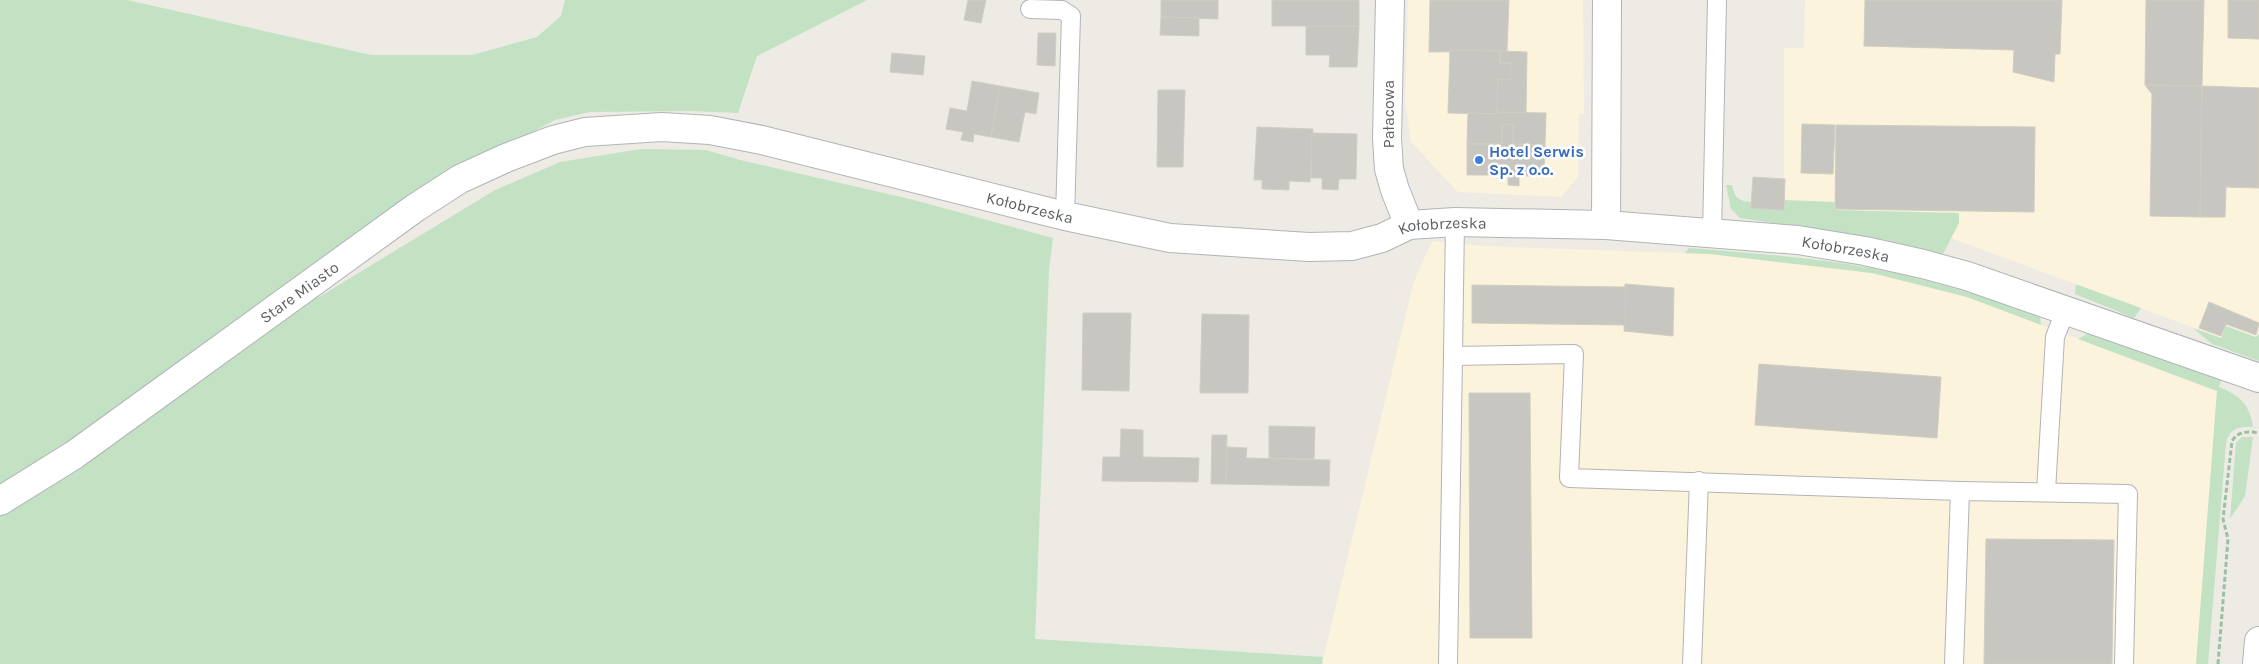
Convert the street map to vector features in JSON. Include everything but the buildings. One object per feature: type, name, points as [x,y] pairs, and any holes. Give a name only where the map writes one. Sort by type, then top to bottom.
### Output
[{"type":"street","name":"Pałacowa","points":[[1390,0],[1386,138],[1389,169],[1408,225]]},
{"type":"street","points":[[1606,225],[1607,0]]},
{"type":"street","name":"Kołobrzeska","points":[[620,128],[662,127],[710,130],[1065,216],[1170,238],[1309,247],[1352,246],[1382,238],[1408,225],[1455,222],[1606,225],[1798,240],[1875,253],[1967,276],[2259,378]]},
{"type":"street","name":"Stare Miasto","points":[[0,501],[74,455],[415,208],[460,179],[506,158],[553,140],[585,132],[620,128]]},
{"type":"street","points":[[2257,664],[2259,641]]},
{"type":"lane","points":[[1712,233],[1717,0]]},
{"type":"lane","points":[[1030,8],[1062,10],[1071,16],[1065,216]]},
{"type":"lane","points":[[1448,664],[1455,222]]},
{"type":"lane","points":[[2046,491],[2055,337],[2066,309]]},
{"type":"lane","points":[[1453,356],[1574,354],[1569,478],[1960,491],[2046,491],[2128,494],[2124,664]]},
{"type":"lane","points":[[1692,664],[1699,481]]},
{"type":"lane","points":[[1954,664],[1960,491]]},
{"type":"path","points":[[2218,664],[2228,539],[2224,519],[2232,441],[2235,436],[2242,432],[2259,432]]},
{"type":"shaded area","name":"Hotel Serwis Sp. z o.o.","points":[[1408,0],[1583,0],[1584,114],[1579,114],[1578,177],[1561,197],[1458,192],[1411,142],[1405,101]]},
{"type":"shaded area","points":[[1805,0],[2259,0],[2259,352],[1891,216],[1784,210],[1784,48],[1804,48]]},
{"type":"shaded area","points":[[1432,241],[1483,246],[1710,254],[1872,273],[1967,297],[2217,391],[2196,664],[1322,664],[1413,284]]},
{"type":"green space","points":[[0,0],[127,0],[371,55],[472,55],[537,37],[561,16],[565,0],[867,0],[757,56],[738,113],[690,111],[590,112],[555,120],[470,165],[301,278],[319,297],[495,190],[560,162],[641,149],[706,150],[740,160],[914,200],[1053,238],[1049,270],[1035,639],[1323,657],[1322,664],[0,664]]},
{"type":"green space","points":[[1726,185],[1732,185],[1734,193],[1738,198],[1751,202],[1751,208],[1784,210],[1785,200],[1834,202],[1835,210],[1959,213],[1959,223],[1943,254],[1886,240],[1740,218],[1731,209]]},
{"type":"green space","points":[[1689,248],[1803,258],[1892,272],[1956,289],[2040,315],[2041,325],[1967,297],[1872,273],[1710,254],[1685,253]]},
{"type":"green space","points":[[2076,285],[2141,308],[2134,318],[2075,294]]},
{"type":"green space","points":[[2226,326],[2256,337],[2259,334],[2259,361],[2212,344],[2193,328],[2221,338]]},
{"type":"green space","points":[[2087,334],[2097,334],[2222,378],[2219,387],[2238,397],[2249,412],[2253,427],[2235,429],[2227,438],[2226,443],[2208,664],[2196,664],[2217,391],[2078,339]]},
{"type":"green space","points":[[2242,437],[2253,437],[2245,496],[2230,519],[2236,443]]},
{"type":"place","name":"Hotel Serwis Sp. z o.o.","points":[[1479,160]]}]
